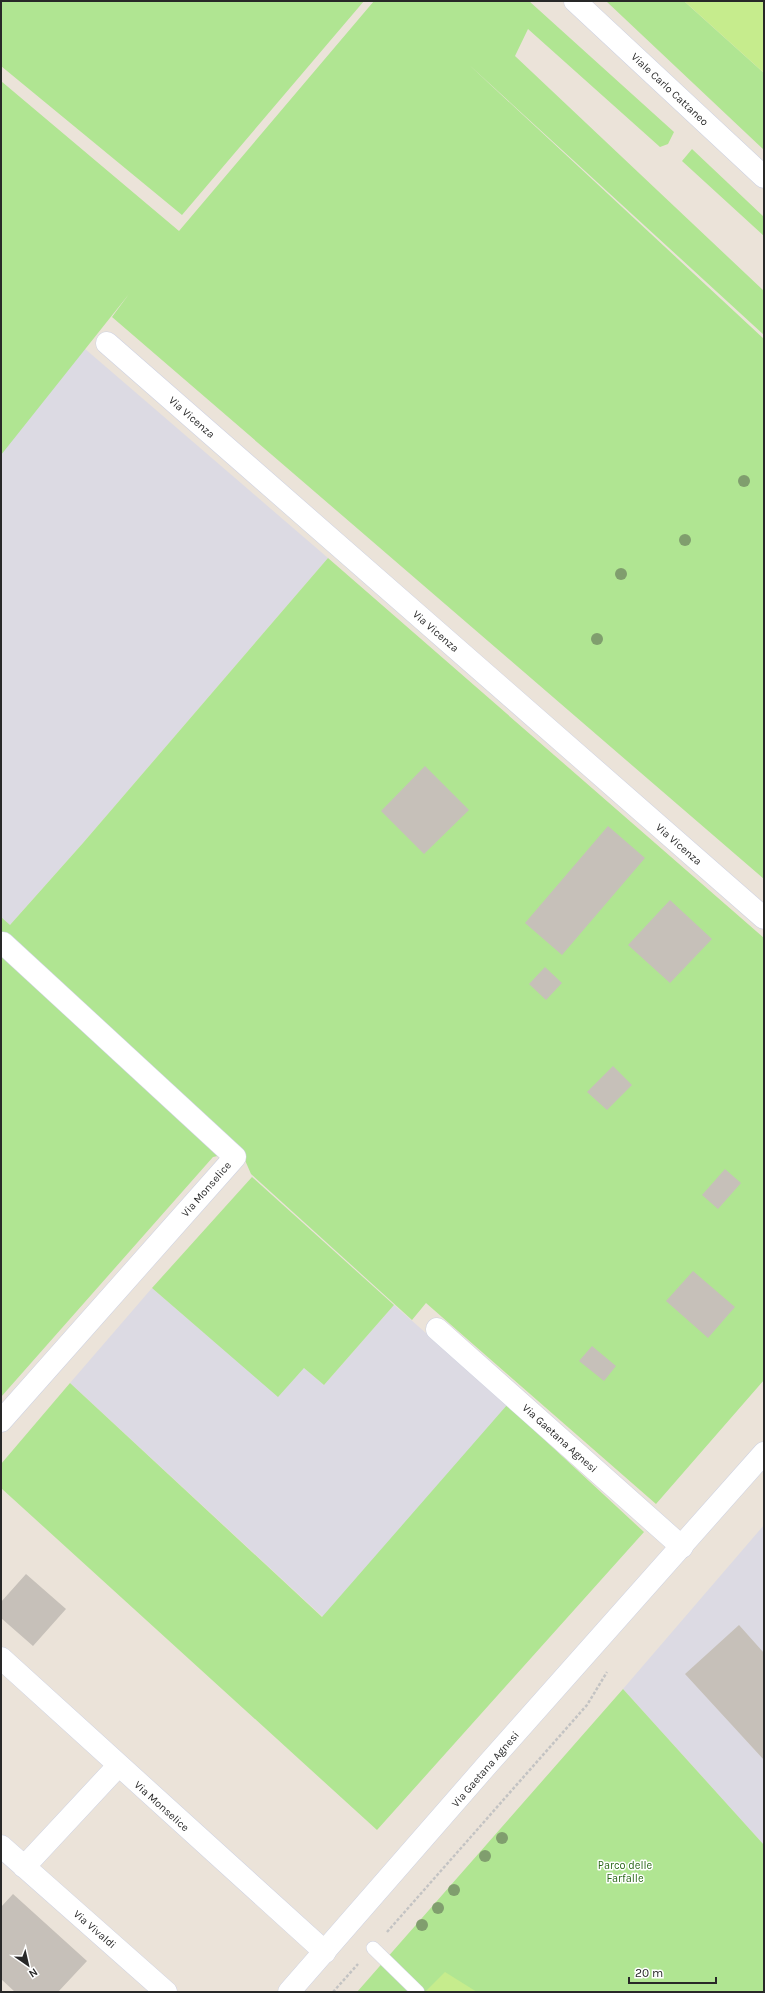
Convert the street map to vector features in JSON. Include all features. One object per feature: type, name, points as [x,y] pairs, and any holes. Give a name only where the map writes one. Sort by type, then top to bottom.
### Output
[{"type":"street","name":"Viale Carlo Cattaneo","points":[[575,1],[764,177]]},
{"type":"street","name":"Via Vicenza","points":[[108,343],[764,918]]},
{"type":"street","name":"Via Monselice","points":[[1,1422],[235,1157],[3,943]]},
{"type":"street","name":"Via Gaetana Agnesi","points":[[438,1329],[682,1547]]},
{"type":"street","name":"Via Gaetana Agnesi","points":[[289,1992],[487,1765],[764,1453]]},
{"type":"street","name":"Via Monselice","points":[[1,1658],[118,1766],[325,1952]]},
{"type":"street","points":[[24,1867],[118,1766]]},
{"type":"street","name":"Via Vivaldi","points":[[1,1846],[166,1992]]},
{"type":"lane","points":[[373,1948],[418,1992]]},
{"type":"path","points":[[333,1992],[433,1882],[587,1705],[610,1667]]},
{"type":"shaded area","points":[[84,348],[328,558],[83,843],[10,925],[1,917],[1,452]]},
{"type":"shaded area","points":[[152,1288],[278,1396],[304,1368],[324,1385],[394,1305],[508,1405],[323,1617],[70,1383]]},
{"type":"shaded area","points":[[764,1525],[764,1845],[623,1689]]},
{"type":"green space","points":[[1,1],[364,1],[182,215],[1,66]]},
{"type":"green space","points":[[374,1],[529,1],[674,132],[668,144],[660,147],[528,29],[515,56],[764,291],[764,335],[466,62],[764,339],[764,879],[112,317],[129,294],[1,455],[1,81],[179,231]]},
{"type":"green space","points":[[606,1],[684,1],[764,73],[764,150]]},
{"type":"green space","points":[[684,1],[764,1],[764,73]]},
{"type":"green space","points":[[692,149],[764,217],[764,236],[682,161]]},
{"type":"green space","points":[[328,558],[764,938],[764,1380],[656,1504],[426,1303],[412,1320],[251,1174],[241,1151],[213,1157],[1,1397],[1,917],[10,925],[83,843]]},
{"type":"green space","points":[[252,1177],[394,1305],[324,1385],[304,1368],[278,1397],[152,1288]]},
{"type":"green space","points":[[70,1383],[322,1617],[507,1405],[644,1532],[377,1830],[1,1488],[1,1464]]},
{"type":"green space","name":"Parco delle Farfalle","points":[[623,1689],[764,1845],[764,1992],[357,1992]]},
{"type":"green space","points":[[445,1972],[477,1992],[425,1992]]},
{"type":"building","points":[[425,766],[469,810],[424,854],[381,811]]},
{"type":"building","points":[[608,826],[645,858],[562,955],[525,923]]},
{"type":"building","points":[[670,900],[712,939],[670,983],[628,945]]},
{"type":"building","points":[[545,967],[562,983],[546,1000],[529,984]]},
{"type":"building","points":[[613,1066],[632,1085],[607,1110],[587,1092]]},
{"type":"building","points":[[725,1169],[741,1183],[718,1209],[702,1195]]},
{"type":"building","points":[[693,1271],[735,1307],[708,1338],[666,1301]]},
{"type":"building","points":[[592,1346],[616,1366],[604,1381],[579,1361]]},
{"type":"building","points":[[26,1574],[66,1609],[33,1646],[1,1618],[1,1602]]},
{"type":"building","points":[[739,1625],[764,1653],[764,1760],[685,1674]]},
{"type":"building","points":[[13,1894],[87,1961],[58,1992],[15,1992],[1,1979],[1,1907]]}]
